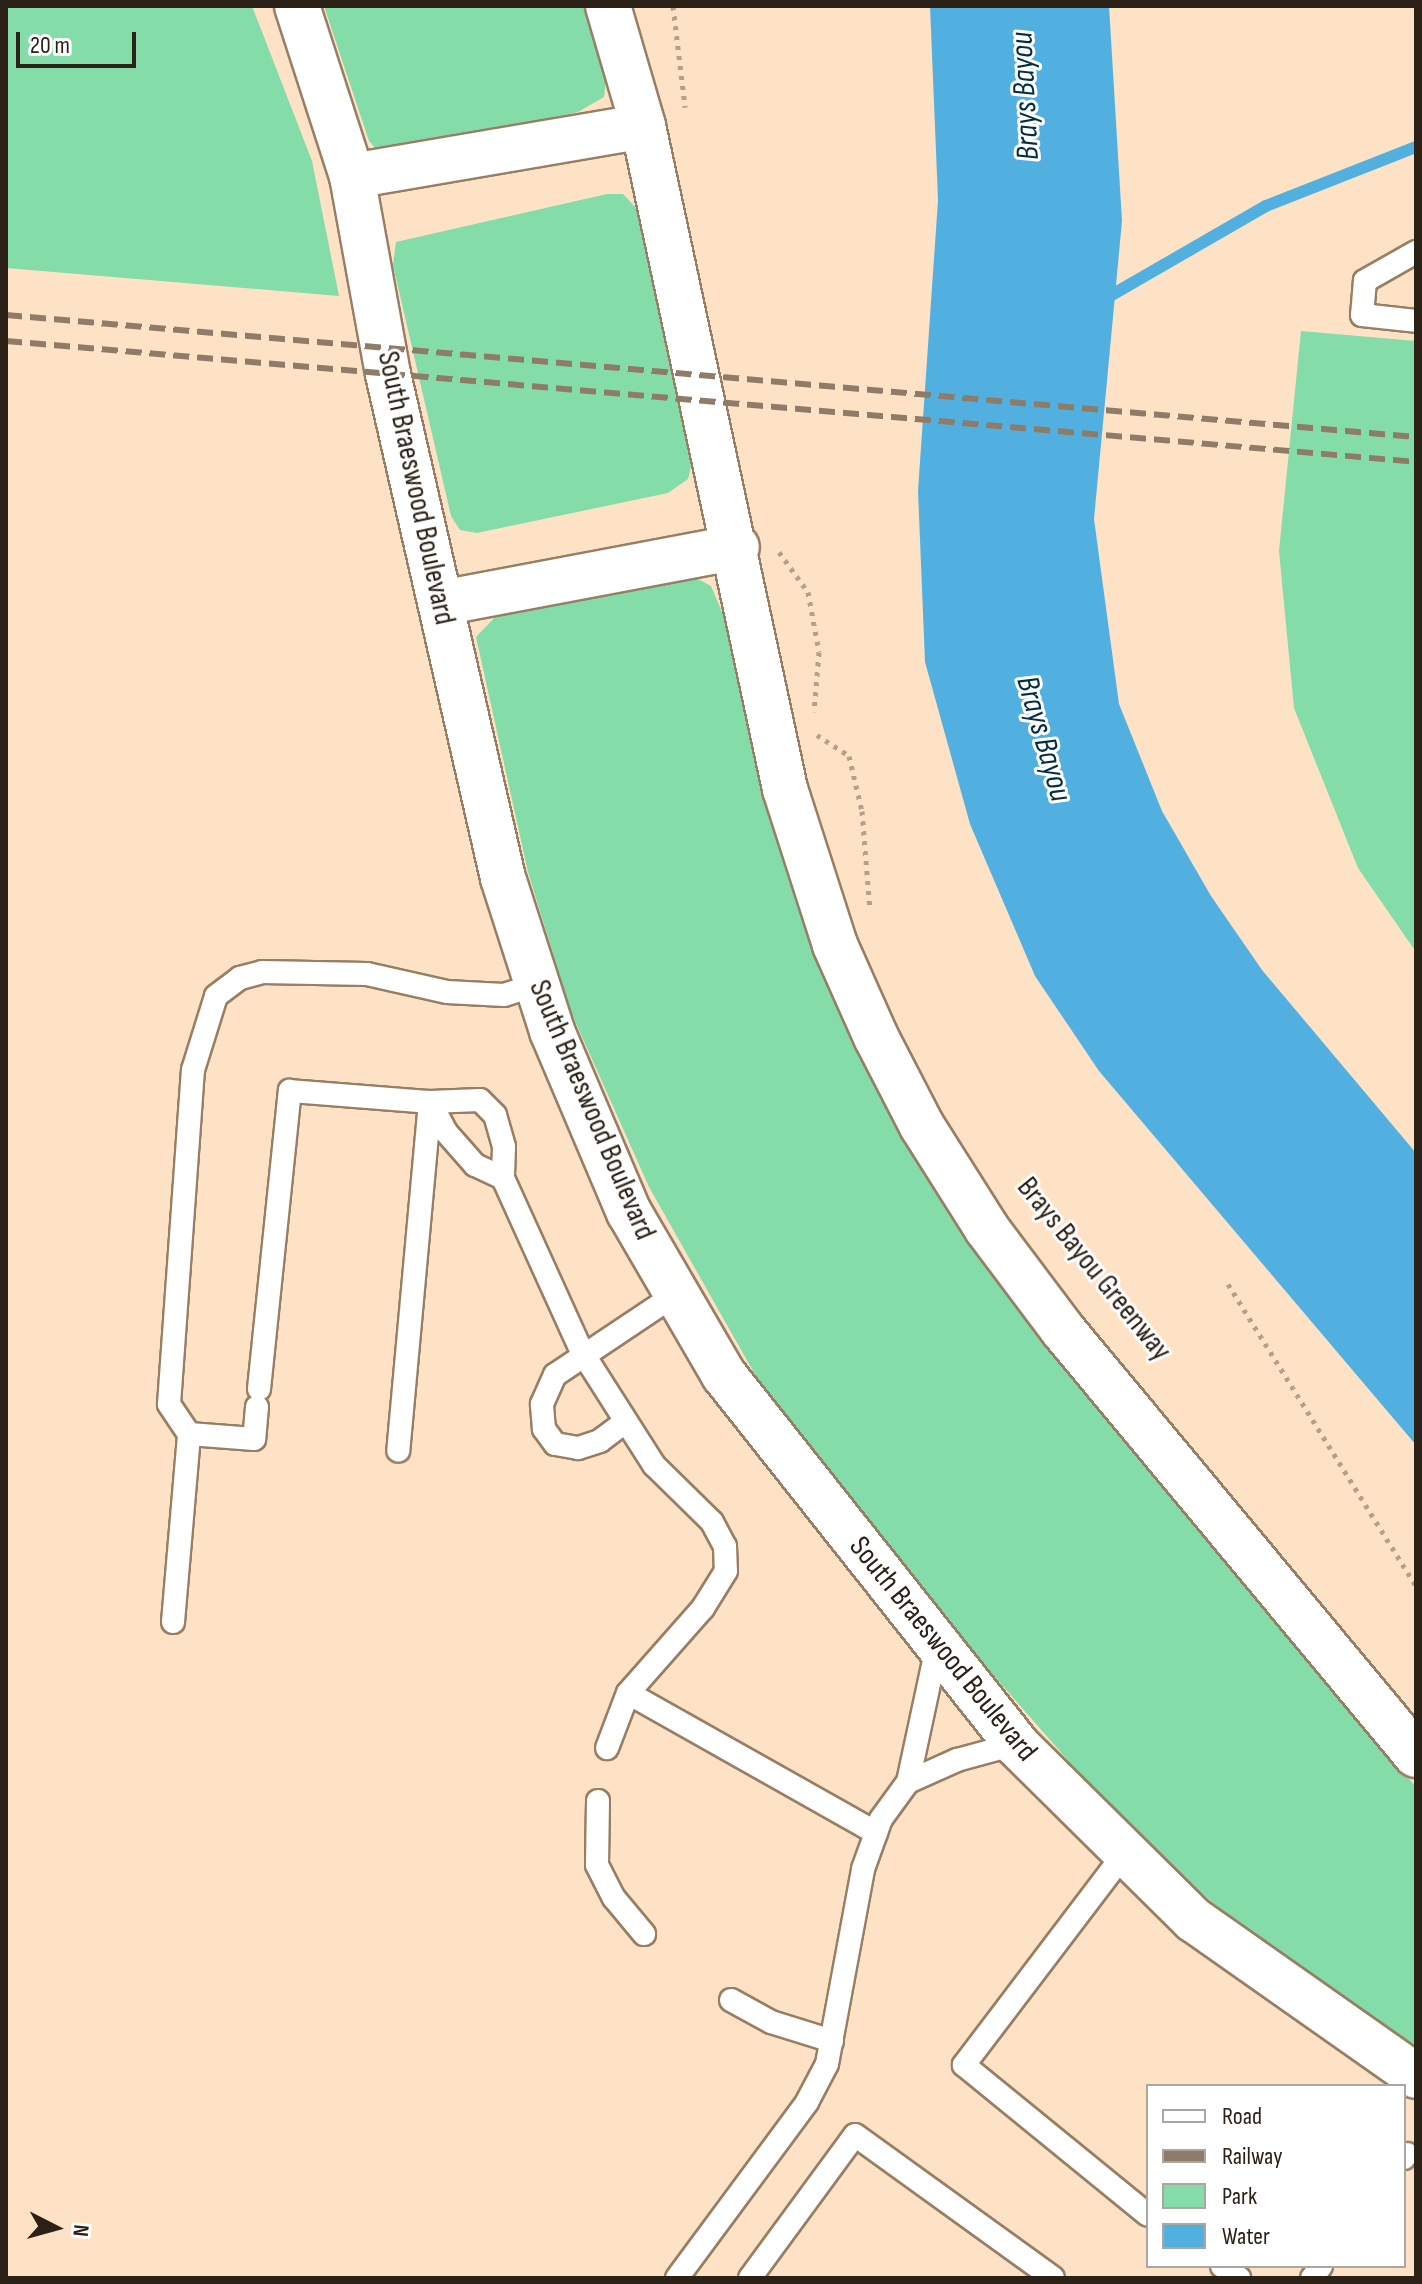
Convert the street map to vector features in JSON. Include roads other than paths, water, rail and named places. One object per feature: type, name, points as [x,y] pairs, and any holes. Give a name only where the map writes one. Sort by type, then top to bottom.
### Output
[{"type":"main road","name":"South Braeswood Boulevard","points":[[297,6],[352,176],[388,374],[503,878],[537,984],[629,1212],[724,1375],[1016,1744],[1194,1920],[1416,2076]]},
{"type":"main road","points":[[608,6],[643,126],[737,547],[785,789],[835,945],[922,1126],[987,1229],[1062,1329],[1416,1755]]},
{"type":"main road","points":[[352,176],[643,126]]},
{"type":"main road","points":[[441,603],[737,547]]},
{"type":"lane","points":[[1416,252],[1365,281],[1362,315],[1416,321]]},
{"type":"lane","points":[[173,1622],[189,1434],[169,1404],[193,1070],[216,996],[240,978],[262,972],[367,974],[447,992],[504,995],[537,984]]},
{"type":"lane","points":[[189,1434],[254,1439],[290,1091],[430,1102],[480,1100],[488,1108],[504,1147],[503,1178],[582,1352],[654,1465],[712,1522],[725,1546],[726,1571],[703,1608],[628,1693],[607,1748]]},
{"type":"lane","points":[[430,1102],[446,1132],[475,1165],[503,1178]]},
{"type":"lane","points":[[398,1451],[430,1102]]},
{"type":"lane","points":[[625,1422],[600,1441],[578,1448],[555,1444],[544,1429],[542,1404],[548,1387],[582,1352],[676,1294]]},
{"type":"lane","points":[[677,2278],[807,2102],[827,2064],[863,1869],[876,1833],[908,1782],[937,1646]]},
{"type":"lane","points":[[628,1693],[876,1833]]},
{"type":"lane","points":[[908,1782],[957,1760],[1016,1744]]},
{"type":"lane","points":[[598,1801],[597,1865],[614,1898],[644,1934]]},
{"type":"lane","points":[[1124,1854],[964,2065],[1146,2213]]},
{"type":"lane","points":[[731,2000],[771,2022],[832,2041]]},
{"type":"lane","points":[[750,2278],[855,2135],[1053,2278]]},
{"type":"water","name":"Brays Bayou","points":[[930,6],[1109,6],[1122,221],[1094,519],[1119,704],[1162,811],[1211,896],[1262,970],[1416,1153],[1416,1445],[1099,1071],[1035,976],[970,824],[925,662],[918,491],[938,200]]},
{"type":"waterway","points":[[1103,300],[1266,206],[1416,147]]},
{"type":"railway","points":[[6,315],[1416,437]]},
{"type":"railway","points":[[6,341],[1416,462]]}]
